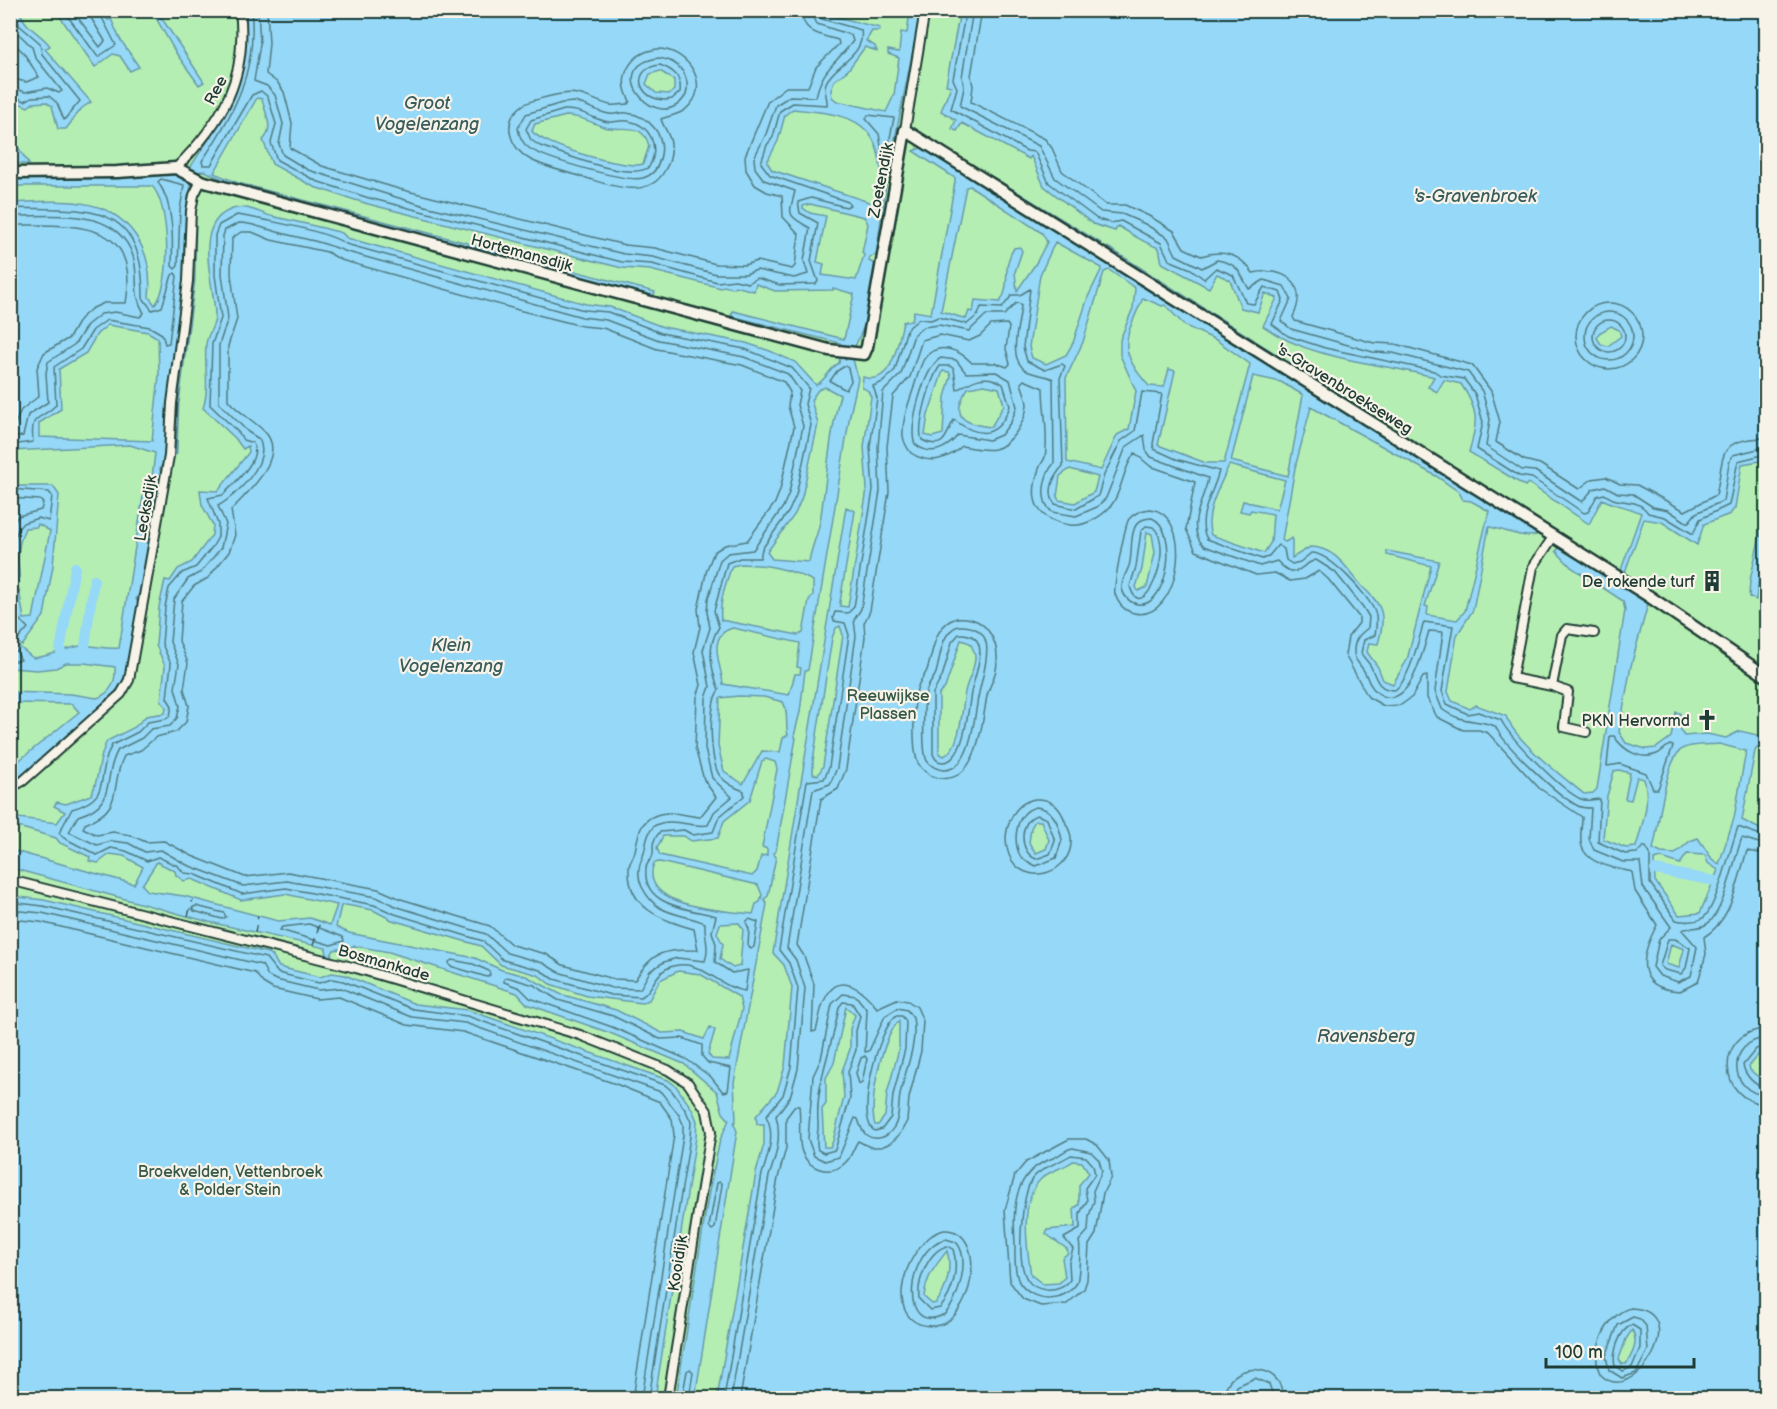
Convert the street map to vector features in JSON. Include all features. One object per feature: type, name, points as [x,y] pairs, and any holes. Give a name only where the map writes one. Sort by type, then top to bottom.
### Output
[{"type":"street","name":"Ree","points":[[188,175],[196,145],[232,91],[240,68],[242,51],[240,10]]},
{"type":"street","name":"Zoetendijk","points":[[864,354],[925,10]]},
{"type":"street","name":"'s-Gravenbroekseweg","points":[[905,130],[1553,537],[1767,676]]},
{"type":"street","name":"Hortemansdijk","points":[[10,173],[117,172],[188,175],[847,354],[864,354]]},
{"type":"street","name":"Lecksdijk","points":[[10,788],[23,781],[121,694],[129,680],[169,456],[172,403],[188,281],[191,212],[194,195],[188,175]]},
{"type":"street","points":[[1553,537],[1533,567],[1512,678],[1552,686],[1568,692],[1564,727],[1586,732]]},
{"type":"street","points":[[1552,686],[1562,635],[1567,629],[1594,633]]},
{"type":"street","name":"Bosmankade","points":[[10,880],[364,970],[580,1035],[668,1070],[688,1083],[707,1111],[711,1132]]},
{"type":"street","name":"Kooidijk","points":[[668,1398],[711,1132]]},
{"type":"green space","name":"Reeuwijkse Plassen","points":[[11,11],[1766,11],[1766,1398],[11,1398]]},
{"type":"water","points":[[10,11],[23,11],[21,14],[26,24],[50,46],[45,49],[91,102],[82,108],[66,129],[58,129],[52,106],[46,102],[33,103],[28,107],[11,100]]},
{"type":"water","points":[[56,11],[102,11],[108,20],[111,19],[120,39],[139,67],[130,71],[120,56],[113,54],[95,67]]},
{"type":"water","points":[[152,11],[157,11],[204,82],[199,85],[176,53]]},
{"type":"water","name":"Klein Vogelenzang","points":[[245,11],[814,11],[880,28],[879,31],[872,31],[866,41],[875,46],[877,51],[865,47],[848,70],[834,81],[831,90],[832,97],[837,101],[886,112],[894,95],[899,58],[888,54],[888,50],[899,52],[901,32],[907,33],[910,11],[921,11],[887,178],[876,255],[870,257],[869,261],[875,264],[865,324],[850,358],[853,359],[858,379],[808,670],[805,671],[776,851],[773,853],[776,857],[768,896],[764,899],[767,904],[734,1083],[736,1119],[734,1124],[737,1131],[695,1398],[676,1398],[709,1191],[720,1140],[729,1120],[723,1113],[717,1092],[684,1064],[610,1033],[527,1004],[517,993],[389,952],[355,946],[334,950],[330,957],[327,956],[326,948],[209,922],[11,868],[11,850],[134,884],[143,867],[124,856],[110,854],[98,863],[89,861],[90,857],[60,843],[56,838],[11,825],[11,817],[57,823],[65,812],[54,806],[57,802],[66,804],[91,795],[107,741],[135,727],[146,716],[165,713],[166,707],[161,701],[165,666],[156,645],[159,607],[165,580],[170,581],[178,569],[192,562],[212,535],[213,525],[202,505],[200,490],[218,491],[249,452],[248,446],[243,449],[235,438],[203,408],[206,393],[206,344],[215,318],[209,272],[209,240],[213,226],[221,215],[241,207],[251,209],[586,304],[610,307],[663,327],[746,343],[795,362],[816,385],[839,363],[840,357],[843,357],[840,343],[731,316],[733,311],[844,339],[854,294],[833,288],[833,290],[775,291],[756,284],[754,291],[735,286],[721,288],[650,270],[622,268],[368,204],[314,187],[272,164],[263,140],[267,136],[268,121],[262,99],[257,98],[214,173],[238,183],[655,292],[653,297],[232,184],[205,171],[194,172],[186,210],[182,299],[163,464],[160,468],[161,476],[140,592],[136,599],[138,602],[134,632],[126,671],[116,691],[89,720],[54,751],[11,783],[11,767],[79,712],[72,704],[11,703],[11,692],[71,694],[97,698],[109,690],[113,682],[115,667],[66,663],[56,668],[37,670],[11,668],[11,640],[33,658],[80,646],[119,648],[144,490],[151,486],[155,453],[130,445],[11,451],[11,203],[72,202],[98,207],[113,214],[125,223],[143,248],[150,280],[149,297],[155,305],[164,280],[167,245],[162,209],[158,195],[152,186],[11,186],[11,177],[169,174],[185,177],[217,126],[233,95],[243,64]],"holes":[[[660,71],[674,80],[674,90],[670,94],[656,93],[646,84],[650,74]],[[793,109],[827,113],[855,122],[866,130],[874,141],[879,157],[881,180],[875,204],[772,170],[767,162],[778,141],[785,115]],[[571,116],[604,127],[636,130],[642,133],[649,146],[643,164],[634,165],[585,155],[539,137],[532,131],[535,124]],[[810,204],[864,217],[868,224],[862,253],[864,255],[856,280],[822,275],[824,264],[817,262],[826,216],[810,213],[803,206]],[[108,325],[148,332],[158,338],[159,375],[152,441],[39,437],[39,423],[61,409],[59,369],[86,353],[97,334]],[[825,387],[840,395],[820,521],[809,562],[772,559],[767,552],[795,514],[802,497],[818,424],[811,400],[818,390]],[[741,564],[778,568],[813,581],[813,595],[809,600],[803,633],[798,635],[721,620],[722,599],[732,566]],[[733,628],[800,643],[797,667],[801,668],[800,674],[795,674],[789,695],[723,684],[717,644],[719,637]],[[764,697],[783,702],[788,735],[783,738],[780,752],[762,751],[743,784],[724,771],[718,746],[720,698]],[[766,759],[775,762],[777,769],[762,847],[767,849],[767,855],[761,856],[757,871],[752,876],[660,855],[657,848],[663,836],[684,836],[691,841],[718,838],[724,821],[750,800],[762,761]],[[157,862],[175,871],[176,875],[184,881],[192,879],[241,900],[285,894],[337,905],[330,925],[310,918],[278,921],[184,896],[148,891],[142,885]],[[660,862],[758,885],[762,895],[753,914],[687,904],[659,890],[652,878],[654,863]],[[341,906],[373,910],[392,920],[481,946],[501,965],[538,975],[550,984],[587,996],[642,1003],[649,1000],[660,980],[678,971],[700,974],[739,997],[742,1009],[729,1060],[712,1059],[708,1054],[715,1030],[710,1027],[704,1039],[683,1032],[662,1033],[616,1010],[560,994],[526,976],[502,970],[475,958],[349,933],[336,927]],[[739,923],[743,929],[740,966],[733,968],[720,959],[723,944],[717,933],[720,924]]]},
{"type":"water","name":"'s-Gravenbroek","points":[[960,11],[1766,11],[1766,460],[1742,464],[1735,508],[1730,514],[1704,524],[1697,545],[1662,522],[1644,519],[1625,572],[1621,570],[1641,513],[1602,499],[1589,524],[1528,483],[1525,486],[1469,452],[1475,416],[1471,402],[1461,384],[1444,380],[1437,392],[1428,387],[1434,377],[1324,354],[1282,338],[1263,326],[1277,298],[1265,293],[1258,312],[1241,308],[1230,280],[1217,274],[1209,288],[1162,263],[1159,248],[1118,226],[1115,231],[1093,224],[1044,186],[1031,156],[1029,159],[962,123],[957,131],[952,129],[956,120],[941,111],[951,86],[946,85]],"holes":[[[1611,326],[1619,330],[1621,336],[1608,346],[1601,344],[1597,338],[1599,333]]]},
{"type":"water","points":[[10,135],[29,164],[18,164],[11,149]]},
{"type":"water","name":"Ravensberg","points":[[923,147],[984,184],[984,188],[991,189],[1111,262],[1112,266],[1237,342],[1242,350],[1246,348],[1532,530],[1536,535],[1519,535],[1489,527],[1473,610],[1457,635],[1448,692],[1452,701],[1470,709],[1476,705],[1506,716],[1511,726],[1529,747],[1584,794],[1593,793],[1597,789],[1625,610],[1623,601],[1571,567],[1556,551],[1560,547],[1648,604],[1631,666],[1619,732],[1626,743],[1646,749],[1656,748],[1671,737],[1676,712],[1680,713],[1681,730],[1684,736],[1707,734],[1726,738],[1740,731],[1766,737],[1766,748],[1757,748],[1755,751],[1742,820],[1766,832],[1766,1051],[1760,1053],[1749,1065],[1750,1070],[1766,1083],[1766,1398],[1260,1398],[1254,1391],[1245,1398],[717,1398],[756,1173],[764,1144],[764,1124],[757,1124],[756,1116],[777,1092],[785,1066],[792,987],[784,965],[773,953],[846,507],[855,511],[840,602],[840,606],[848,607],[867,489],[864,447],[871,397],[862,387],[863,377],[873,378],[888,369],[896,351],[903,322],[912,320],[914,311],[931,314],[955,182],[955,178],[913,151]],"holes":[[[970,186],[1042,233],[1047,242],[1017,291],[1015,272],[1022,251],[1020,247],[1014,248],[1008,262],[1004,296],[1000,302],[975,300],[973,312],[969,311],[966,319],[941,311],[966,187]],[[1055,242],[1102,268],[1088,297],[1073,343],[1066,355],[1046,364],[1032,358],[1029,347],[1040,275]],[[1109,270],[1135,288],[1133,308],[1120,340],[1120,355],[1136,391],[1129,429],[1117,435],[1101,470],[1067,462],[1066,378],[1083,342],[1104,272]],[[1143,298],[1162,306],[1165,305],[1185,326],[1216,340],[1250,364],[1224,463],[1206,463],[1158,445],[1175,371],[1169,369],[1164,387],[1149,386],[1132,363],[1127,344],[1128,334]],[[943,371],[949,372],[951,376],[945,397],[943,434],[932,437],[925,435],[928,415]],[[1253,376],[1281,382],[1303,395],[1288,476],[1231,461]],[[984,385],[999,388],[1004,405],[991,427],[973,424],[962,417],[960,412],[962,398],[968,388]],[[1311,407],[1436,476],[1459,492],[1463,500],[1471,501],[1489,511],[1465,611],[1457,620],[1427,615],[1428,607],[1425,606],[1439,561],[1387,551],[1387,555],[1431,566],[1407,660],[1393,684],[1383,680],[1378,667],[1367,652],[1369,643],[1378,644],[1381,632],[1382,615],[1378,603],[1339,560],[1326,551],[1310,547],[1292,558],[1292,538],[1285,542],[1282,540],[1295,468]],[[1229,465],[1285,480],[1277,509],[1243,501],[1240,511],[1249,513],[1251,510],[1273,514],[1271,542],[1264,553],[1211,535],[1209,518],[1214,499]],[[1070,469],[1098,477],[1094,492],[1075,503],[1059,500],[1057,497],[1060,476]],[[1147,532],[1152,534],[1155,553],[1147,587],[1138,591],[1136,587],[1142,569]],[[840,626],[843,635],[823,766],[818,775],[813,774],[832,638],[836,628]],[[961,640],[970,643],[975,660],[966,687],[960,727],[954,745],[944,756],[939,753],[939,694],[945,688]],[[1719,744],[1746,751],[1734,818],[1719,864],[1712,859],[1698,838],[1690,841],[1675,854],[1661,853],[1653,849],[1671,766],[1682,749]],[[1619,770],[1630,773],[1625,799],[1631,800],[1637,777],[1644,779],[1647,796],[1636,847],[1626,848],[1603,839],[1607,796],[1614,771]],[[1035,821],[1041,821],[1049,840],[1046,849],[1036,853],[1029,843],[1031,828]],[[1687,854],[1705,855],[1708,863],[1718,870],[1700,913],[1679,915],[1655,881],[1654,860],[1662,858],[1680,864]],[[1671,944],[1684,949],[1679,968],[1666,964]],[[846,1007],[855,1015],[850,1029],[850,1049],[842,1071],[844,1097],[830,1147],[824,1147],[822,1109],[826,1104],[826,1078],[834,1063]],[[899,1021],[899,1049],[887,1094],[885,1116],[878,1125],[875,1125],[873,1102],[882,1055]],[[1073,1161],[1082,1162],[1089,1173],[1079,1185],[1079,1205],[1074,1208],[1075,1227],[1047,1230],[1046,1234],[1067,1249],[1068,1253],[1062,1258],[1065,1277],[1059,1283],[1043,1284],[1031,1275],[1026,1225],[1027,1211],[1034,1188],[1044,1176]],[[947,1251],[949,1271],[946,1285],[940,1298],[932,1304],[924,1297],[927,1283]],[[1632,1330],[1635,1339],[1634,1347],[1626,1364],[1622,1364],[1619,1359]]]},
{"type":"water","points":[[11,482],[16,486],[53,486],[59,495],[53,566],[44,616],[22,646],[11,637],[11,597],[19,590],[24,619],[33,618],[50,531],[38,524],[37,527],[25,528],[18,558],[19,582],[11,594]]},
{"type":"water","points":[[1765,513],[1766,540],[1756,600],[1749,597],[1750,580]]},
{"type":"water","name":"Broekvelden, Vettenbroek & Polder Stein","points":[[11,896],[44,900],[268,953],[272,955],[279,967],[320,977],[332,973],[345,975],[415,1004],[468,1010],[668,1080],[676,1086],[692,1109],[697,1121],[696,1137],[655,1398],[11,1398]]},
{"type":"waterway","points":[[993,178],[1101,244]]},
{"type":"waterway","points":[[176,454],[178,404],[194,281],[195,224]]},
{"type":"waterway","points":[[1108,248],[1253,340]]},
{"type":"waterway","points":[[1254,341],[1341,396]]},
{"type":"waterway","points":[[60,650],[75,567]]},
{"type":"waterway","points":[[85,646],[94,580]]},
{"type":"waterway","points":[[1655,870],[1715,881]]},
{"type":"ferry route","points":[[188,916],[193,899]]},
{"type":"ferry route","points":[[255,933],[258,916]]},
{"type":"ferry route","points":[[313,946],[320,922]]},
{"type":"place","name":"De rokende turf","points":[[1712,581]]},
{"type":"place","name":"PKN Hervormd","points":[[1707,720]]},
{"type":"water label","name":"Groot Vogelenzang","points":[[427,113]]}]
